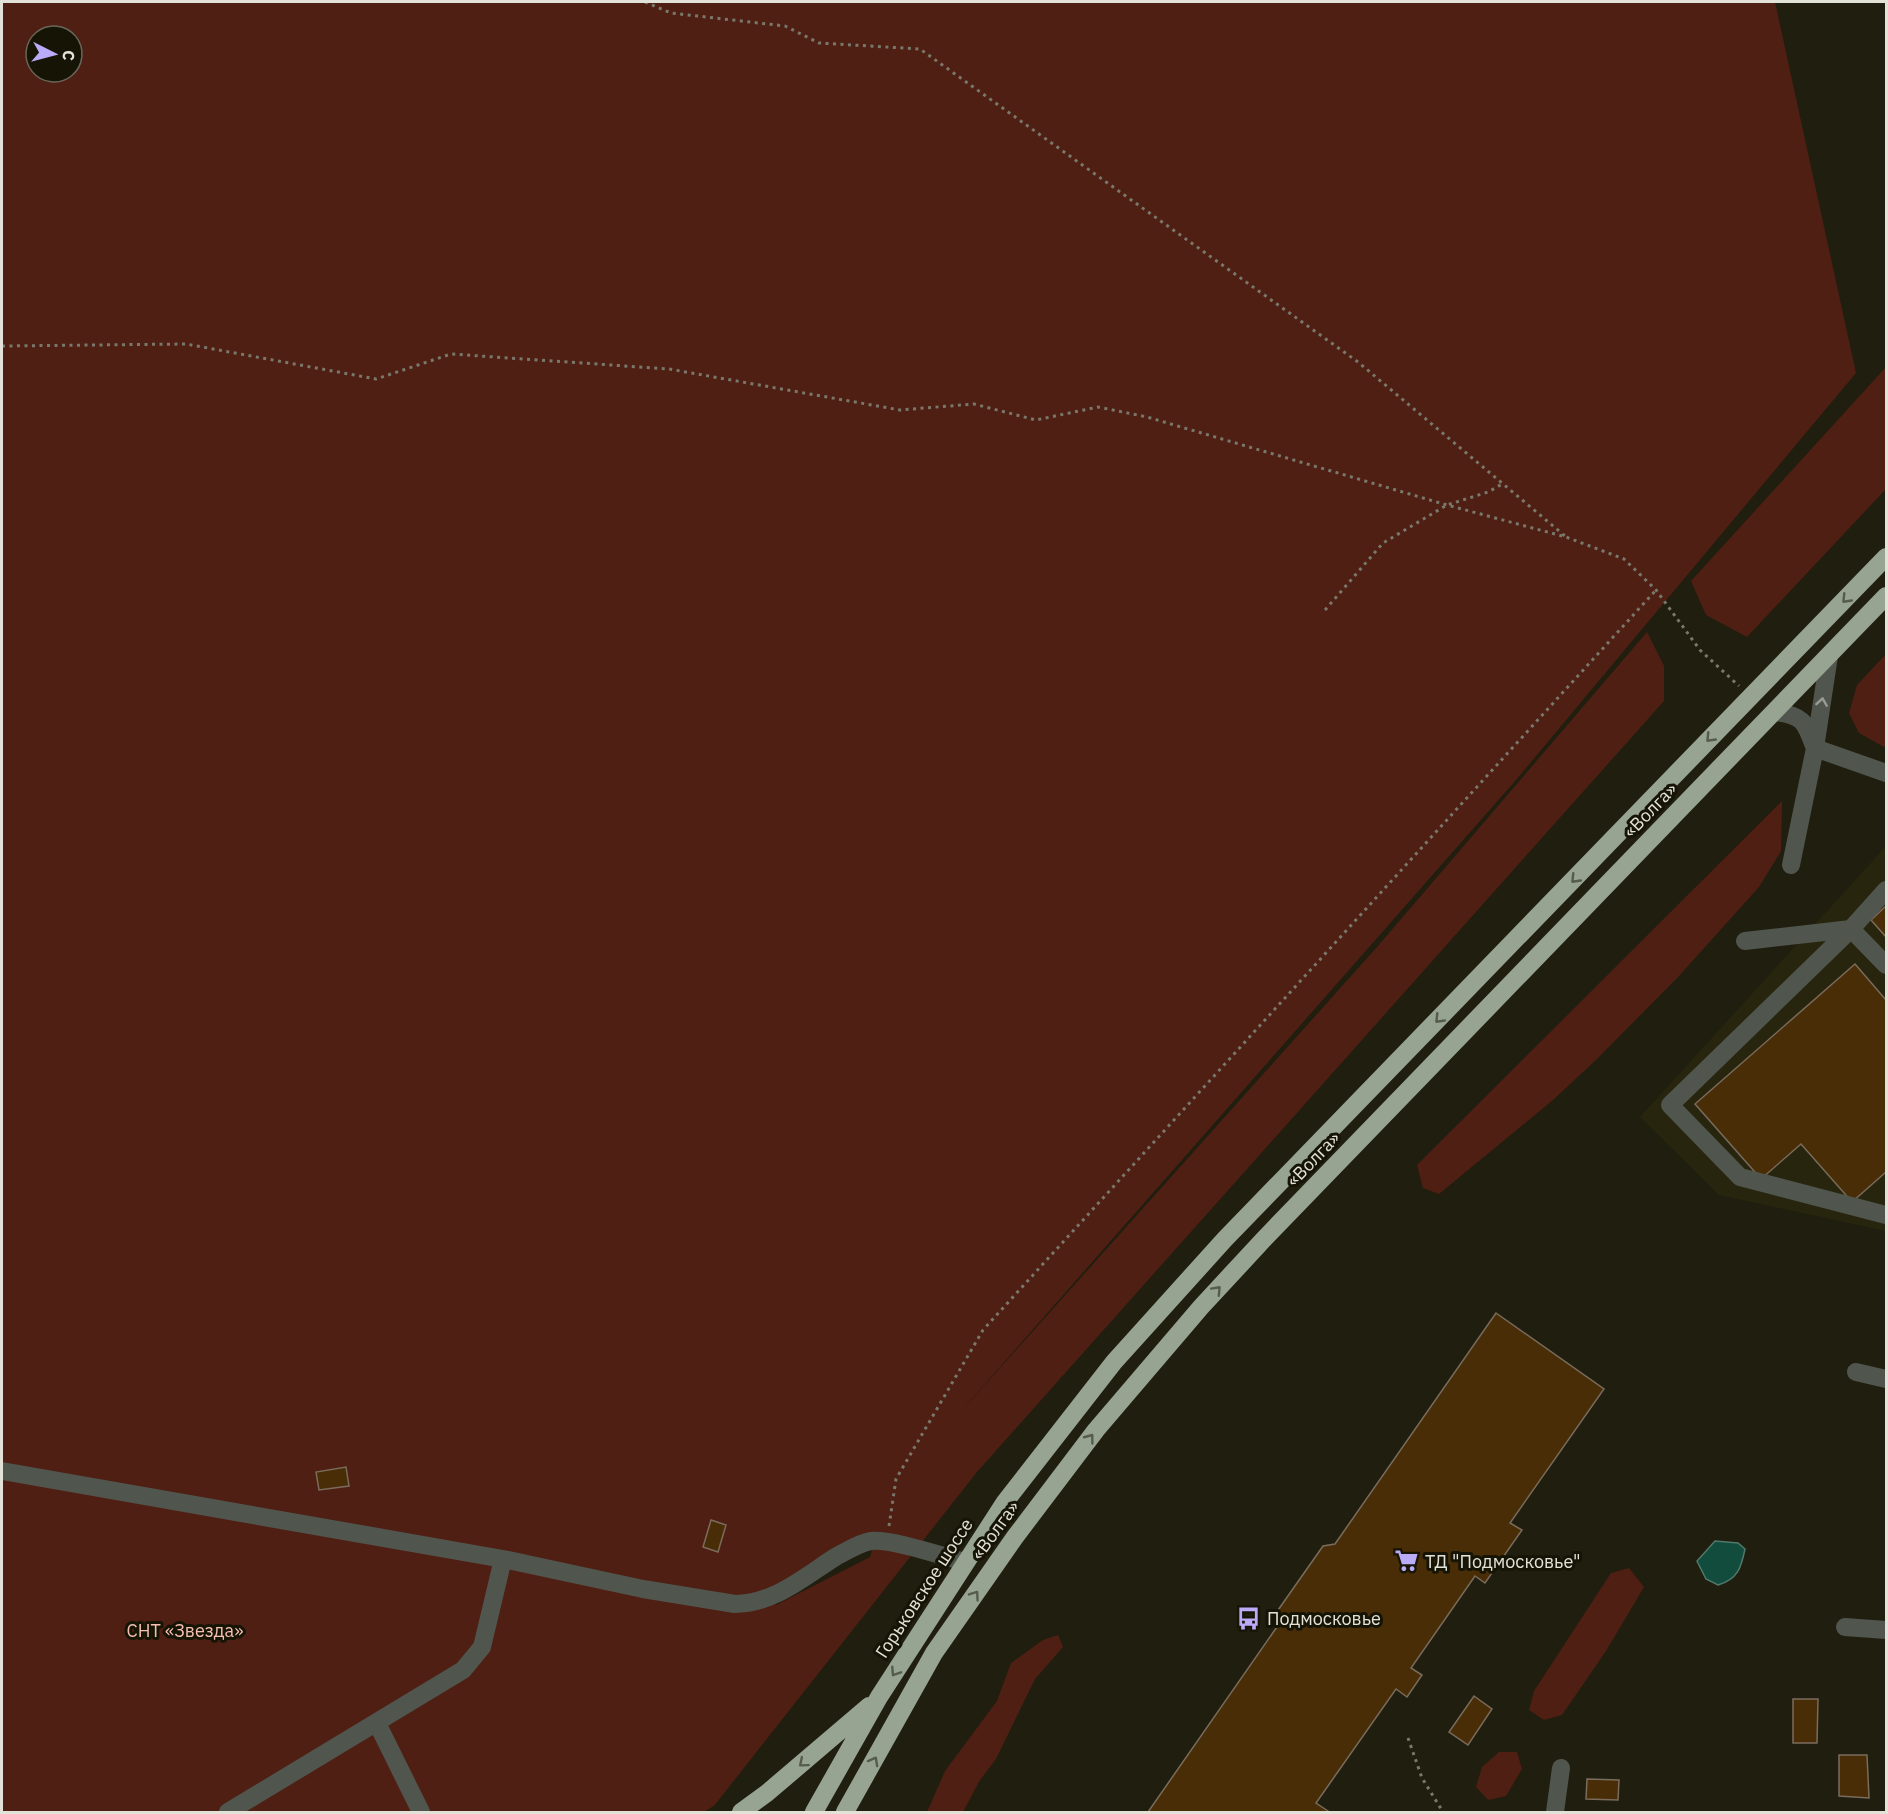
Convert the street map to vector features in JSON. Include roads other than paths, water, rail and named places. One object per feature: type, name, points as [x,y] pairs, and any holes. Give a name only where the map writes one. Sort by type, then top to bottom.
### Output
[{"type":"highway","name":"«Волга»","points":[[1005,1502],[1114,1362],[1225,1239],[1887,557]]},
{"type":"highway","name":"«Волга»","points":[[845,1812],[934,1653],[1015,1537],[1096,1430],[1201,1307],[1264,1239],[1887,596]]},
{"type":"highway","name":"Горьковское шоссе","points":[[879,1697],[1005,1502]]},
{"type":"highway","points":[[741,1812],[767,1793],[879,1697]]},
{"type":"highway","points":[[814,1812],[879,1697]]},
{"type":"lane","points":[[1791,865],[1815,748],[1829,657]]},
{"type":"lane","points":[[1775,712],[1791,714],[1802,720],[1815,748],[1887,773]]},
{"type":"lane","points":[[1887,891],[1670,1105],[1740,1177],[1887,1215]]},
{"type":"lane","points":[[1745,941],[1851,929]]},
{"type":"lane","points":[[1851,929],[1887,965]]},
{"type":"lane","points":[[1856,1372],[1887,1379]]},
{"type":"lane","points":[[2,1471],[503,1559],[644,1589],[719,1602],[749,1604],[772,1598],[848,1550],[870,1541],[887,1542],[965,1562]]},
{"type":"lane","points":[[228,1812],[463,1670],[482,1647],[503,1559]]},
{"type":"lane","points":[[1845,1627],[1887,1630]]},
{"type":"lane","points":[[377,1723],[422,1812]]},
{"type":"lane","points":[[1555,1812],[1561,1768]]},
{"type":"water","points":[[1715,1541],[1738,1543],[1745,1549],[1738,1572],[1730,1580],[1718,1585],[1706,1579],[1697,1561]]},
{"type":"place","name":"ТД \"Подмосковье\"","points":[[1407,1561]]},
{"type":"place","name":"Подмосковье","points":[[1249,1618]]},
{"type":"park label","name":"СНТ «Звезда»","points":[[185,1630]]}]
